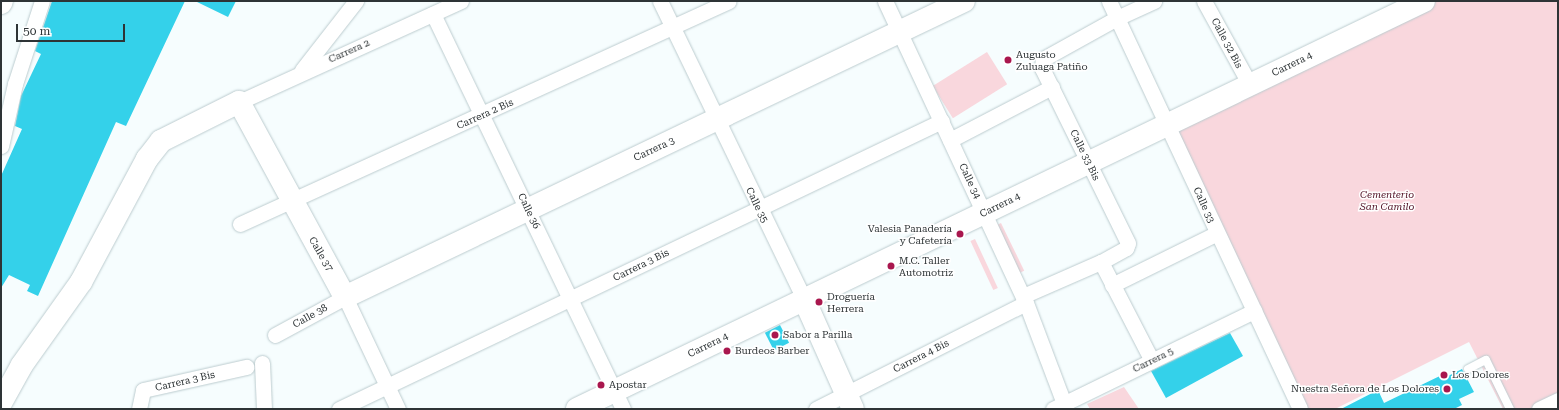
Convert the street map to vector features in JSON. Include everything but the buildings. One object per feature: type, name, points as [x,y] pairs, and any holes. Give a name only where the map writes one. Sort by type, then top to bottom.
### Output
[{"type":"street","points":[[1,146],[15,84],[42,1]]},
{"type":"street","points":[[300,72],[356,1]]},
{"type":"street","name":"Carrera 2","points":[[238,102],[300,72],[461,1]]},
{"type":"street","name":"Calle 35","points":[[660,1],[716,120],[804,299],[850,402]]},
{"type":"street","name":"Carrera 2 Bis","points":[[240,224],[290,200],[482,116],[674,28],[729,1]]},
{"type":"street","name":"Calle 34","points":[[885,1],[1024,300],[1061,407]]},
{"type":"street","name":"Carrera 3","points":[[345,297],[900,33],[964,1]]},
{"type":"street","name":"Calle 33","points":[[1109,1],[1168,124],[1216,233],[1300,409]]},
{"type":"street","points":[[1117,18],[1154,1]]},
{"type":"street","name":"Calle 32 Bis","points":[[1204,1],[1250,85]]},
{"type":"street","name":"Carrera 4","points":[[577,409],[619,400],[804,299],[1250,85],[1398,6],[1424,1]]},
{"type":"street","name":"Calle 36","points":[[433,14],[619,400]]},
{"type":"street","name":"Calle 33 Bis","points":[[1101,262],[1126,248],[1128,243],[1052,87],[1042,62],[1046,56],[1117,18]]},
{"type":"street","points":[[950,140],[1052,87]]},
{"type":"street","points":[[1,403],[22,365],[81,282],[147,159],[161,141],[238,102]]},
{"type":"street","name":"Calle 37","points":[[238,102],[290,200],[345,297],[398,409]]},
{"type":"street","name":"Carrera 3 Bis","points":[[339,409],[942,121]]},
{"type":"street","points":[[1112,285],[1216,233]]},
{"type":"street","points":[[1024,300],[1101,262],[1152,360]]},
{"type":"street","name":"Calle 38","points":[[275,335],[345,297]]},
{"type":"street","name":"Carrera 4 Bis","points":[[816,409],[850,402],[1024,300]]},
{"type":"street","name":"Carrera 5","points":[[1061,407],[1152,360],[1254,311]]},
{"type":"street","points":[[262,363],[264,409]]},
{"type":"street","name":"Carrera 3 Bis","points":[[139,409],[143,390],[246,367]]},
{"type":"street","points":[[1539,409],[1558,400]]},
{"type":"street","points":[[1,408],[8,409]]},
{"type":"lane","points":[[1468,370],[1486,360],[1510,409]]},
{"type":"green space","name":"Cementerio San Camilo","points":[[1424,1],[1558,1],[1558,400],[1539,409],[1503,409],[1469,342],[1335,409],[1300,409],[1167,124]]},
{"type":"green space","points":[[987,52],[1007,84],[953,118],[933,86]]},
{"type":"green space","points":[[1001,223],[1024,271],[1020,273],[997,225]]},
{"type":"green space","points":[[975,239],[998,288],[993,290],[970,241]]},
{"type":"green space","points":[[1124,387],[1139,409],[1090,409],[1087,404]]},
{"type":"place","name":"Augusto Zuluaga Patiño","points":[[1008,60]]},
{"type":"place","name":"Valesia Panadería y Cafetería","points":[[960,234]]},
{"type":"place","name":"M.C. Taller Automotriz","points":[[891,266]]},
{"type":"place","name":"Droguería Herrera","points":[[819,302]]},
{"type":"place","name":"Sabor a Parilla","points":[[775,335]]},
{"type":"place","name":"Burdeos Barber","points":[[727,351]]},
{"type":"place","name":"Los Dolores","points":[[1444,375]]},
{"type":"place","name":"Apostar","points":[[601,385]]},
{"type":"place","name":"Nuestra Señora de Los Dolores","points":[[1447,389]]}]
